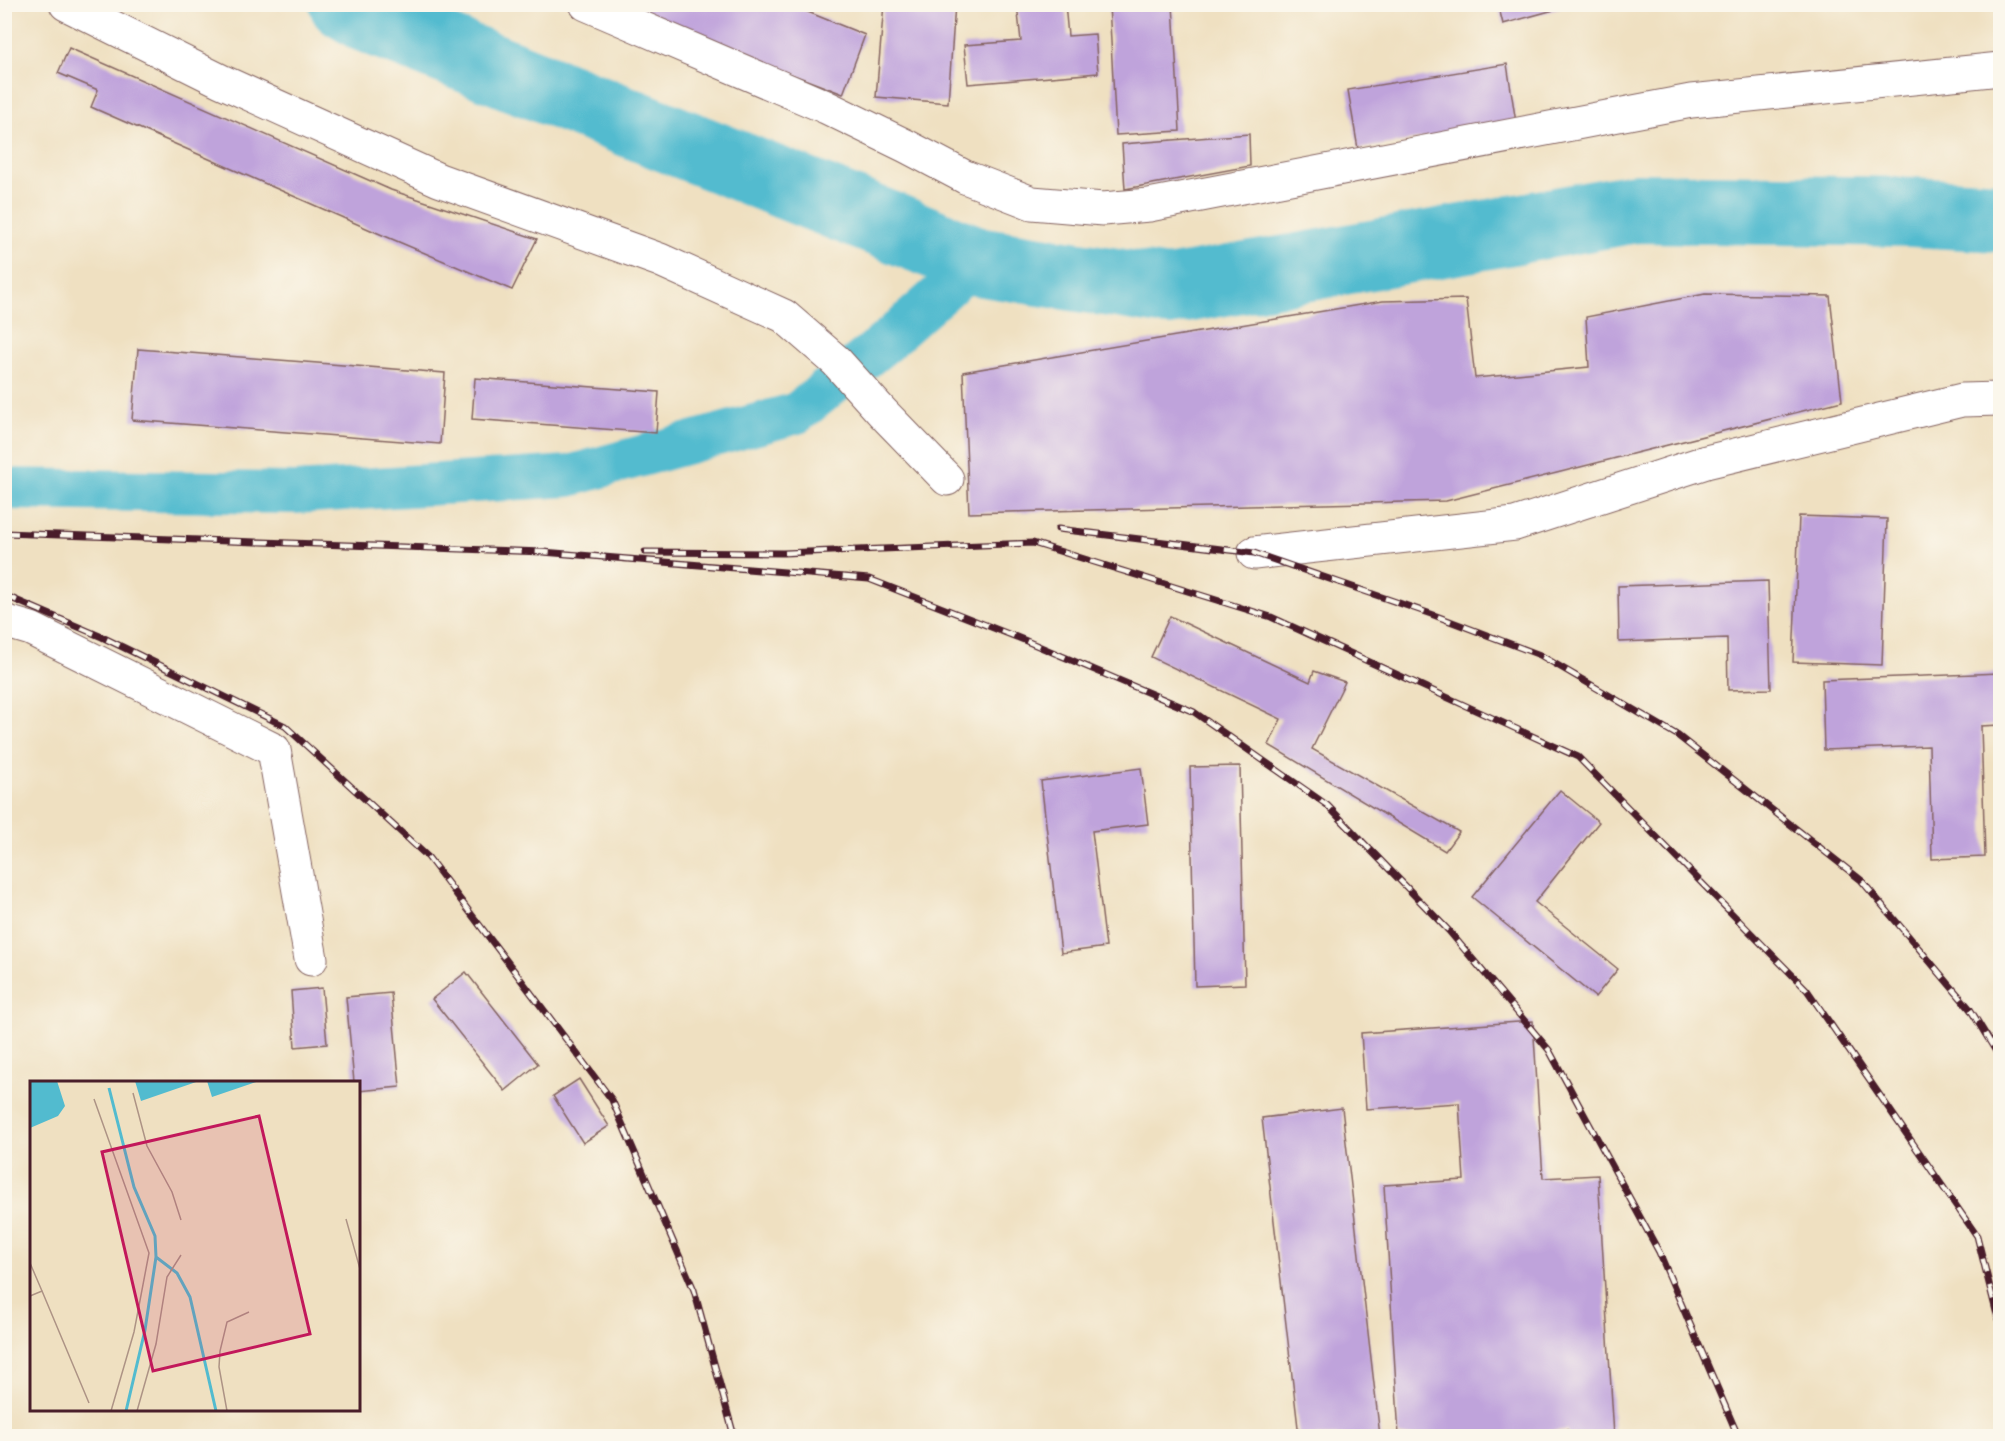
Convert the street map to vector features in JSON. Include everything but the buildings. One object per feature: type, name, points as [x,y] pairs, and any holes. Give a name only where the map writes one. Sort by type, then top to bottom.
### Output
[{"type":"street","points":[[66,4],[221,81],[439,180],[660,260],[784,316],[836,361],[947,479]]},
{"type":"street","points":[[586,4],[826,107],[965,177],[1032,203],[1103,209],[1149,205],[1690,101],[2001,69]]},
{"type":"street","points":[[1254,553],[1515,524],[1706,462],[1962,400],[2001,399]]},
{"type":"street","points":[[4,621],[32,629],[274,750],[311,959]]},
{"type":"waterway","points":[[344,4],[367,18],[977,261],[1168,291],[1636,208],[1912,212],[2000,217]]},
{"type":"waterway","points":[[4,489],[295,493],[569,476],[797,413],[886,342],[977,261]]},
{"type":"railway","points":[[1058,529],[1254,553],[1431,614],[1540,655],[1677,735],[1861,880],[1970,1009],[2000,1058]]},
{"type":"railway","points":[[4,533],[543,552],[869,579],[1024,640],[1194,712],[1327,805],[1449,931],[1549,1050],[1659,1252],[1738,1436]]},
{"type":"railway","points":[[645,552],[783,553],[1033,543],[1271,617],[1578,757],[1807,990],[1977,1236],[2000,1327]]},
{"type":"railway","points":[[4,595],[102,637],[285,726],[428,857],[612,1100],[694,1290],[734,1436]]}]
